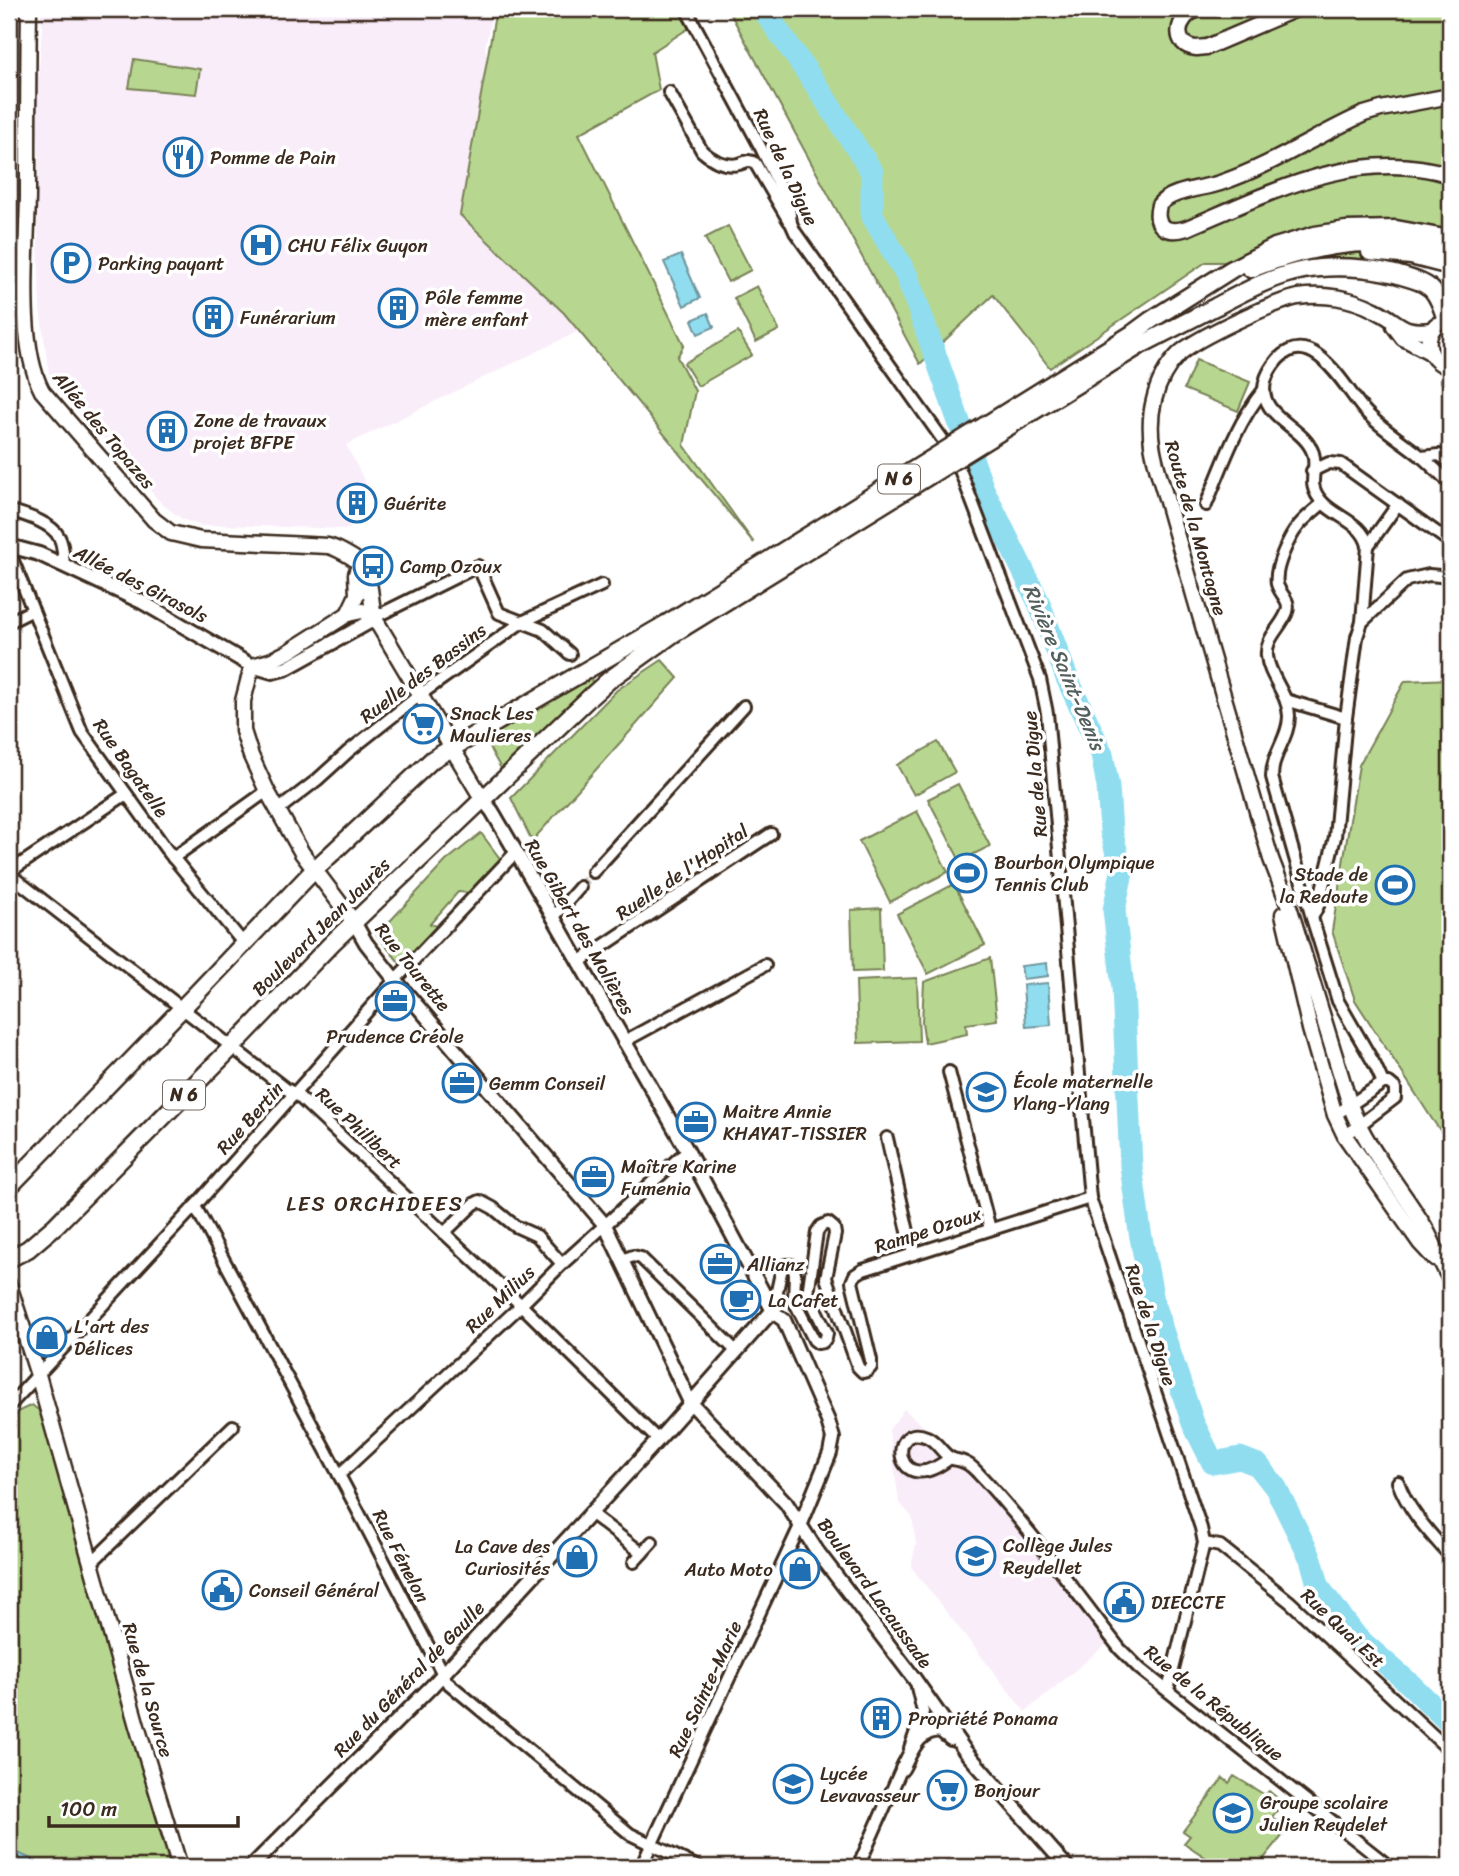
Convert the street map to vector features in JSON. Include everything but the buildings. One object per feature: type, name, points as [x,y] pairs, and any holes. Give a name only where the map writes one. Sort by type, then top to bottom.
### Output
[{"type":"main road","name":"Allée des Topazes","points":[[29,9],[26,309],[33,366],[42,391],[154,520],[171,533],[201,540],[328,546],[360,563]]},
{"type":"main road","points":[[1198,9],[1182,18],[1178,26],[1183,41],[1195,48],[1207,47],[1296,9]]},
{"type":"main road","points":[[1450,96],[1364,114],[1241,176],[1170,196],[1159,205],[1157,219],[1167,230],[1187,229],[1275,191],[1342,170],[1400,166],[1450,175]]},
{"type":"main road","points":[[1135,340],[1151,320],[1232,269],[1275,247],[1315,235],[1346,230],[1396,229],[1450,239]]},
{"type":"main road","name":"N 6","points":[[9,1187],[314,870],[433,760],[451,747],[669,629],[1135,340],[1206,290],[1254,268],[1302,252],[1340,244],[1411,244],[1450,253]]},
{"type":"main road","name":"N 6","points":[[1135,340],[1262,272],[1305,257],[1368,252],[1411,256],[1450,266]]},
{"type":"main road","points":[[1135,340],[1264,282],[1305,270],[1349,268],[1376,270],[1415,280],[1434,290],[1448,320],[1440,322],[1432,330],[1429,338],[1430,352]]},
{"type":"main road","name":"Route de la Montagne","points":[[1432,330],[1409,331],[1377,310],[1355,301],[1325,296],[1297,297],[1210,334],[1180,353],[1163,375],[1154,398],[1149,423],[1151,446],[1271,859],[1292,957],[1335,1115],[1345,1136],[1420,1243],[1448,1275]]},
{"type":"main road","name":"Route de la Montagne","points":[[1392,322],[1403,338],[1430,352],[1449,376]]},
{"type":"main road","points":[[348,614],[356,595],[356,574],[360,563]]},
{"type":"main road","name":"Rue Gibert des Molières","points":[[360,563],[369,580],[374,617],[483,800]]},
{"type":"main road","points":[[252,666],[288,652],[348,614],[362,611],[374,617]]},
{"type":"main road","name":"Boulevard Jean Jaurès","points":[[9,1259],[28,1249],[55,1226],[332,943],[609,680],[669,629]]},
{"type":"main road","name":"Rue Tourette","points":[[252,666],[243,701],[243,731],[267,792],[302,853],[354,922]]},
{"type":"main road","name":"Route de la Montagne","points":[[1271,859],[1289,906],[1358,1126],[1425,1228],[1448,1275]]},
{"type":"main road","name":"Rue de la Source","points":[[9,1286],[38,1375],[137,1726],[180,1867]]},
{"type":"street","name":"Rue de la Digue","points":[[686,9],[762,150],[789,206],[791,223],[812,257],[955,457],[1045,696],[1090,1198],[1201,1528],[1203,1543],[1168,1690]]},
{"type":"street","points":[[669,92],[707,156],[722,163],[748,160],[755,163],[791,223]]},
{"type":"street","points":[[1206,505],[1242,422],[1263,391],[1266,377],[1280,357],[1294,348],[1303,348],[1327,363],[1363,409],[1450,483]]},
{"type":"street","points":[[1263,391],[1273,412],[1305,440],[1312,452],[1313,488],[1323,503],[1358,528],[1367,539],[1368,546],[1362,622],[1357,637],[1346,718],[1335,837],[1318,906],[1312,918]]},
{"type":"street","points":[[1422,457],[1434,454],[1450,462]]},
{"type":"street","points":[[1312,471],[1329,463],[1341,464],[1450,542]]},
{"type":"street","points":[[1323,503],[1297,527],[1278,565],[1276,575],[1278,587],[1288,603],[1287,611],[1268,645],[1267,654],[1286,700],[1289,720],[1272,765],[1272,777],[1338,1001],[1383,1083]]},
{"type":"street","points":[[1368,546],[1398,504]]},
{"type":"street","points":[[9,510],[38,521],[57,533],[62,546],[64,566]]},
{"type":"street","name":"Allée des Girasols","points":[[9,546],[39,554],[142,602],[252,666]]},
{"type":"street","name":"Rue Bagatelle","points":[[9,551],[82,732],[173,858],[244,944]]},
{"type":"street","points":[[252,666],[272,672],[287,668],[374,617],[478,566],[499,612],[542,630],[570,654]]},
{"type":"street","points":[[1362,622],[1407,580],[1429,575],[1450,577]]},
{"type":"street","name":"Ruelle des Bassins","points":[[278,810],[421,694],[522,622],[602,585]]},
{"type":"street","points":[[9,622],[33,610]]},
{"type":"street","points":[[1286,700],[1346,718]]},
{"type":"street","points":[[593,872],[744,706]]},
{"type":"street","points":[[173,858],[267,792]]},
{"type":"street","points":[[9,873],[126,794]]},
{"type":"street","name":"Rue Gibert des Molières","points":[[483,800],[516,852],[688,1152],[773,1310]]},
{"type":"street","name":"Ruelle de l'Hopital","points":[[579,962],[771,834]]},
{"type":"street","name":"Rue Bertin","points":[[9,1406],[195,1206],[395,980],[516,852]]},
{"type":"street","name":"Rue Philibert","points":[[9,873],[286,1089],[296,1094],[520,1304],[657,1440]]},
{"type":"street","points":[[553,918],[580,887]]},
{"type":"street","name":"Rue Tourette","points":[[354,922],[366,943],[395,980],[605,1225],[690,1402],[786,1503],[800,1525]]},
{"type":"street","points":[[623,1041],[765,965]]},
{"type":"street","points":[[949,1072],[990,1229]]},
{"type":"street","points":[[1335,1115],[1383,1083],[1389,1083],[1395,1088],[1395,1098],[1345,1136]]},
{"type":"street","points":[[887,1138],[913,1254]]},
{"type":"street","name":"Rue Milius","points":[[339,1475],[562,1264],[688,1152]]},
{"type":"street","name":"Rampe Ozoux","points":[[773,1310],[778,1305],[777,1291],[782,1268],[791,1265],[795,1273],[794,1301],[814,1340],[818,1343],[826,1338],[827,1333],[808,1294],[817,1233],[821,1226],[828,1223],[834,1228],[835,1234],[826,1278],[858,1367],[863,1372],[867,1371],[871,1367],[871,1360],[852,1282],[855,1275],[863,1270],[1090,1198]]},
{"type":"street","points":[[444,1233],[480,1201],[515,1226],[537,1236],[562,1264]]},
{"type":"street","name":"Rue Fénelon","points":[[195,1206],[442,1674],[460,1693],[630,1833],[698,1867]]},
{"type":"street","points":[[622,1260],[633,1256],[641,1258],[736,1351]]},
{"type":"street","name":"Rue du Général de Gaulle","points":[[251,1867],[442,1674],[773,1310]]},
{"type":"street","name":"Boulevard Lacaussade","points":[[773,1310],[783,1320],[833,1438],[830,1453],[800,1525],[914,1677],[965,1751],[1067,1867]]},
{"type":"street","points":[[91,1563],[233,1426]]},
{"type":"street","name":"Rue de la République","points":[[950,1458],[938,1467],[921,1473],[902,1462],[901,1445],[912,1436],[927,1437],[937,1443],[950,1458],[966,1462],[972,1467],[1002,1498],[1120,1649],[1140,1668],[1390,1867]]},
{"type":"street","points":[[1398,1482],[1401,1492],[1418,1518],[1450,1556]]},
{"type":"street","points":[[786,1503],[795,1509],[806,1510]]},
{"type":"street","points":[[590,1513],[642,1553]]},
{"type":"street","name":"Rue Sainte-Marie","points":[[641,1867],[800,1525]]},
{"type":"street","points":[[634,1562],[652,1542]]},
{"type":"street","name":"Rue Quai Est","points":[[1203,1543],[1220,1546],[1290,1602],[1450,1751]]},
{"type":"street","points":[[858,1867],[922,1719],[921,1700],[914,1677]]},
{"type":"street","points":[[902,1769],[920,1738],[927,1732],[940,1731],[965,1751]]},
{"type":"shaded area","name":"CHU Félix Guyon","points":[[41,9],[493,9],[485,47],[520,228],[581,330],[346,445],[376,503],[347,518],[350,529],[201,526],[182,519],[163,505],[62,394],[49,374],[40,309],[37,202],[37,97]]},
{"type":"shaded area","name":"Collège Jules Reydellet","points":[[904,1409],[966,1464],[1108,1643],[1025,1712],[911,1567],[916,1544],[912,1517],[899,1502],[889,1430]]},
{"type":"green space","points":[[496,9],[678,9],[689,28],[652,52],[659,90],[579,134],[684,345],[677,357],[695,391],[684,445],[754,543],[564,313],[460,215]]},
{"type":"green space","points":[[728,9],[1450,9],[1450,276],[1419,261],[1206,262],[1050,368],[993,295],[920,364]]},
{"type":"green space","points":[[134,59],[200,69],[196,94],[129,88]]},
{"type":"green space","points":[[728,226],[751,270],[728,282],[705,238]]},
{"type":"green space","points":[[757,286],[779,330],[756,342],[734,298]]},
{"type":"green space","points":[[738,332],[752,355],[698,386],[684,363]]},
{"type":"green space","points":[[1196,360],[1250,382],[1238,411],[1184,389]]},
{"type":"green space","points":[[662,660],[678,678],[532,841],[511,798],[617,690]]},
{"type":"green space","points":[[591,679],[593,684],[503,772],[484,739]]},
{"type":"green space","name":"Stade de la Redoute","points":[[1450,679],[1450,1144],[1355,1000],[1332,931],[1359,765],[1405,681]]},
{"type":"green space","points":[[938,742],[955,772],[914,795],[897,765]]},
{"type":"green space","points":[[958,784],[990,846],[960,861],[928,799]]},
{"type":"green space","points":[[917,811],[948,872],[890,902],[859,841]]},
{"type":"green space","points":[[481,833],[501,860],[469,893],[458,892],[430,924],[440,927],[402,966],[377,935],[446,861]]},
{"type":"green space","points":[[954,884],[985,945],[928,974],[897,914]]},
{"type":"green space","points":[[881,908],[883,971],[853,972],[851,910]]},
{"type":"green space","points":[[990,958],[997,1020],[966,1024],[967,1034],[925,1043],[922,1022],[924,982]]},
{"type":"green space","points":[[917,978],[919,1041],[858,1043],[856,981]]},
{"type":"green space","points":[[32,1405],[42,1413],[170,1867],[9,1867],[9,1422],[21,1410]]},
{"type":"green space","points":[[1234,1776],[1265,1795],[1269,1791],[1283,1803],[1272,1817],[1287,1830],[1257,1867],[1218,1867],[1184,1843],[1190,1836],[1183,1831],[1223,1778],[1229,1783]]},
{"type":"water","points":[[681,255],[700,298],[684,306],[664,262]]},
{"type":"water","points":[[708,313],[714,327],[698,334],[692,320]]},
{"type":"water","points":[[1047,963],[1048,976],[1023,979],[1021,966]]},
{"type":"water","points":[[1048,983],[1051,1025],[1026,1027],[1023,985]]},
{"type":"water","points":[[9,1849],[49,1867],[9,1867]]},
{"type":"waterway","name":"Rivière Saint-Denis","points":[[763,9],[872,172],[872,215],[907,276],[983,489],[1039,603],[1067,678],[1102,754],[1108,787],[1111,831],[1122,872],[1114,910],[1123,988],[1131,1166],[1154,1306],[1193,1423],[1213,1463],[1240,1458],[1258,1465],[1276,1488],[1311,1559],[1319,1588],[1357,1638],[1450,1723]]},
{"type":"tunnel","points":[[580,887],[593,872]]},
{"type":"place","name":"Pomme de Pain","points":[[183,157]]},
{"type":"place","name":"CHU Félix Guyon","points":[[261,245]]},
{"type":"place","name":"Parking payant","points":[[71,263]]},
{"type":"place","name":"Pôle femme mère enfant","points":[[398,308]]},
{"type":"place","name":"Funérarium","points":[[213,317]]},
{"type":"place","name":"Zone de travaux projet BFPE","points":[[167,431]]},
{"type":"place","name":"Guérite","points":[[357,503]]},
{"type":"place","name":"Camp Ozoux","points":[[373,566]]},
{"type":"place","name":"Snack Les Maulieres","points":[[423,724]]},
{"type":"place","name":"Bourbon Olympique Tennis Club","points":[[967,873]]},
{"type":"place","name":"Stade de la Redoute","points":[[1395,885]]},
{"type":"place","name":"Prudence Créole","points":[[395,1001]]},
{"type":"place","name":"Gemm Conseil","points":[[462,1083]]},
{"type":"place","name":"École maternelle Ylang-Ylang","points":[[986,1092]]},
{"type":"place","name":"Maitre Annie KHAYAT-TISSIER","points":[[696,1122]]},
{"type":"place","name":"Maître Karine Fumenia","points":[[594,1177]]},
{"type":"place","name":"Allianz","points":[[720,1264]]},
{"type":"place","name":"La Cafet","points":[[741,1300]]},
{"type":"place","name":"L'art des Délices","points":[[47,1337]]},
{"type":"place","name":"Collège Jules Reydellet","points":[[976,1556]]},
{"type":"place","name":"La Cave des Curiosités","points":[[577,1557]]},
{"type":"place","name":"Auto Moto","points":[[800,1569]]},
{"type":"place","name":"Conseil Général","points":[[222,1590]]},
{"type":"place","name":"DIECCTE","points":[[1124,1602]]},
{"type":"place","name":"Propriété Ponama","points":[[881,1718]]},
{"type":"place","name":"Lycée Levavasseur","points":[[793,1784]]},
{"type":"place","name":"Bonjour","points":[[947,1790]]},
{"type":"place","name":"Groupe scolaire Julien Reydelet","points":[[1233,1813]]},
{"type":"district","name":"LES ORCHIDEES","points":[[375,1204]]}]
